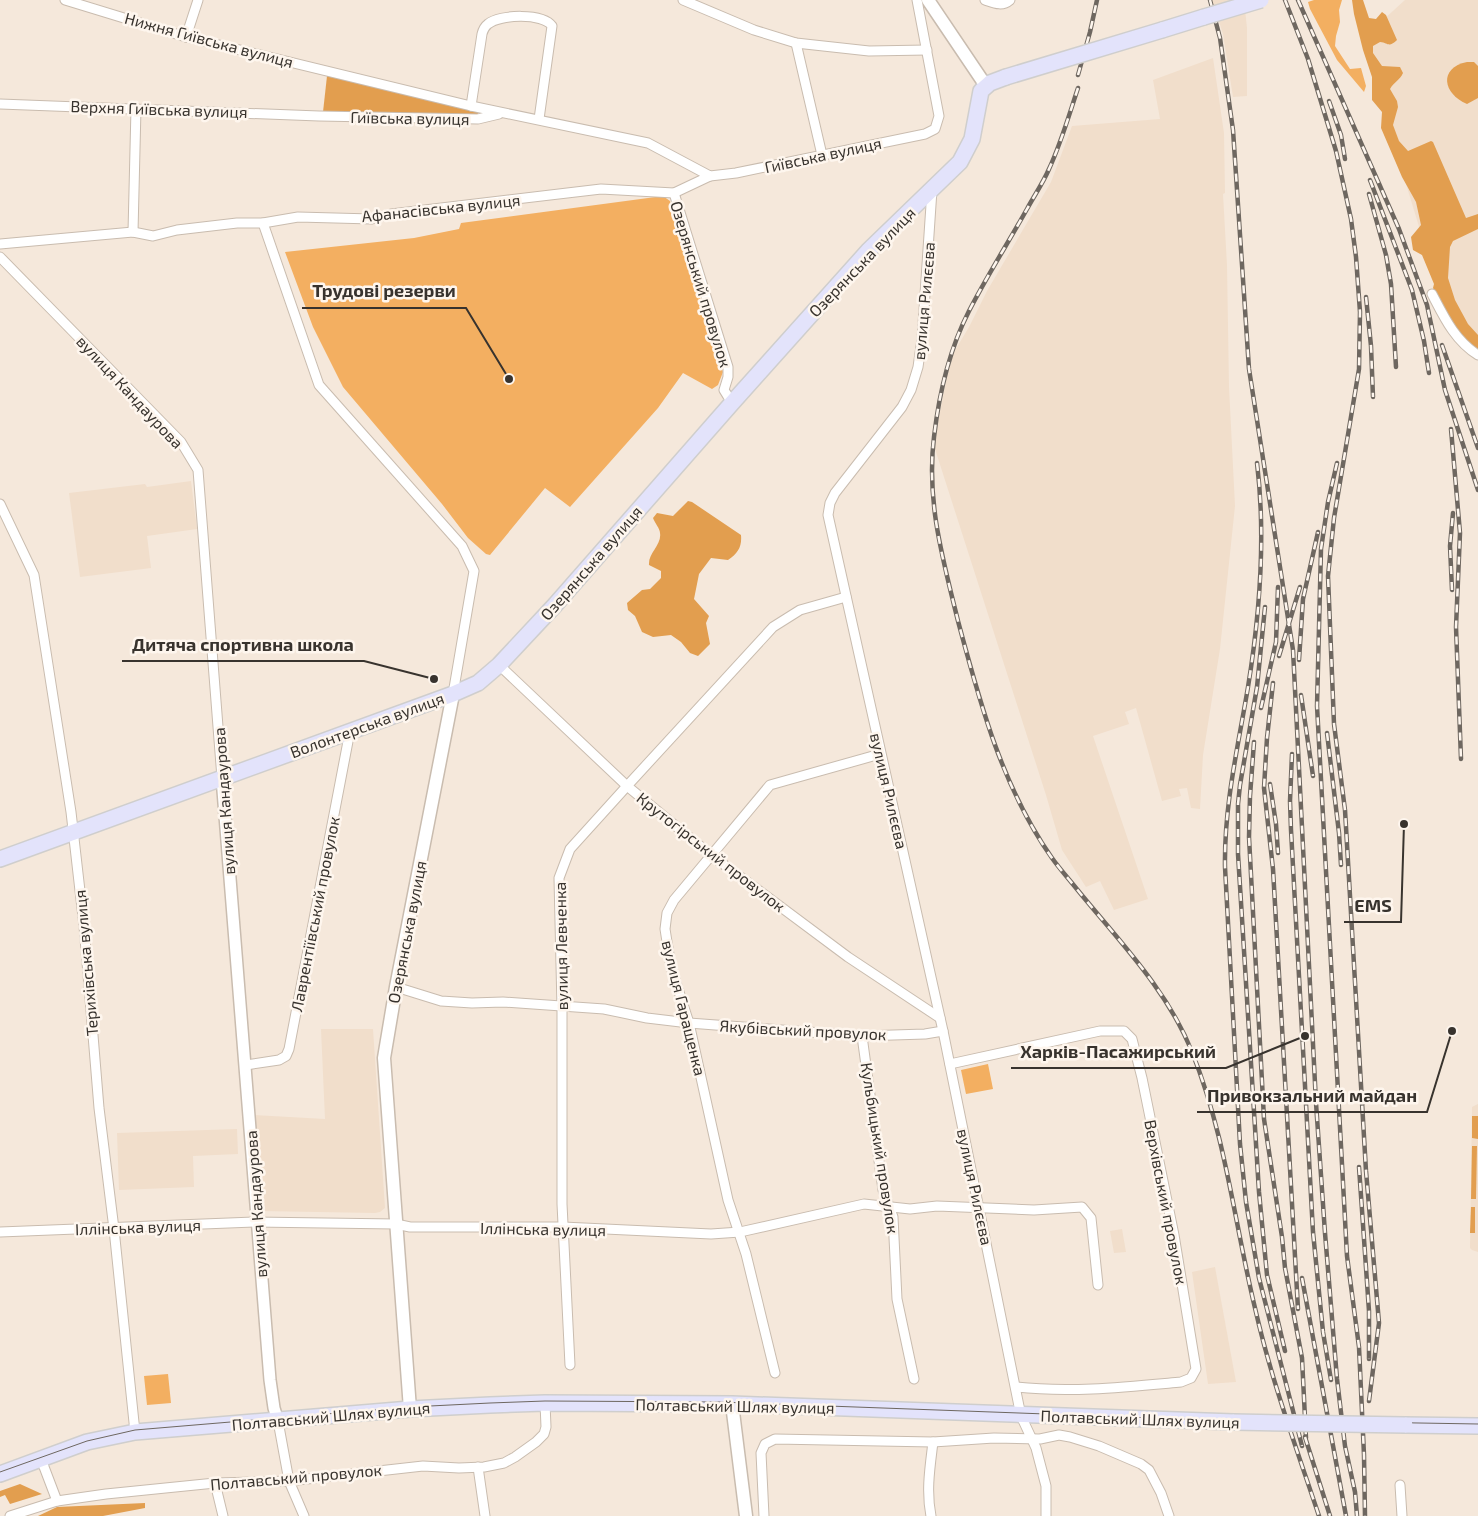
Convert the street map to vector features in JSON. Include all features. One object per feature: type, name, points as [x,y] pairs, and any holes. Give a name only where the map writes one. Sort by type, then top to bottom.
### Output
[{"type":"main road","points":[[928,0],[986,86],[1006,77],[1261,0]]},
{"type":"main road","name":"Озерянська вулиця","points":[[410,1409],[384,1058],[453,694],[478,683],[499,665],[555,605],[868,251],[960,162],[967,151],[975,130],[980,96],[983,88],[986,86]]},
{"type":"main road","name":"Волонтерська вулиця","points":[[0,859],[453,694]]},
{"type":"main road","name":"Полтавський Шлях вулиця","points":[[0,1474],[87,1442],[135,1432],[410,1409],[545,1403],[732,1404],[1152,1420],[1478,1426]]},
{"type":"main road","points":[[732,1404],[746,1516]]},
{"type":"street","name":"Нижня Гиївська вулиця","points":[[65,0],[186,37],[324,70]]},
{"type":"street","points":[[186,37],[198,0]]},
{"type":"street","points":[[683,0],[754,30],[796,43],[869,51],[927,50],[917,0]]},
{"type":"street","points":[[985,0],[1000,5],[1010,0]]},
{"type":"street","points":[[471,106],[482,34],[485,27],[500,18],[537,18],[545,20],[552,26],[539,119]]},
{"type":"street","points":[[796,43],[822,154]]},
{"type":"street","name":"Гиївська вулиця","points":[[674,193],[710,176],[736,173],[925,134],[935,129],[939,116],[927,50]]},
{"type":"street","name":"Гиївська вулиця","points":[[324,70],[501,113],[539,119],[648,143],[710,176]]},
{"type":"street","name":"Верхня Гиївська вулиця","points":[[0,104],[319,116]]},
{"type":"street","points":[[132,232],[136,108]]},
{"type":"street","name":"Гиївська вулиця","points":[[319,116],[478,119],[501,113]]},
{"type":"street","name":"Афанасівська вулиця","points":[[0,244],[132,232],[153,236],[177,230],[238,223],[263,223],[298,217],[372,220],[392,214],[601,189],[674,193]]},
{"type":"street","name":"вулиця Рилєєва","points":[[932,189],[922,340],[918,367],[911,390],[902,407],[835,493],[828,515],[943,1031],[1020,1414],[1036,1448],[1046,1486],[1046,1516]]},
{"type":"street","name":"Озерянський провулок","points":[[674,193],[728,367],[728,377],[724,390],[732,403]]},
{"type":"street","name":"Волонтерська вулиця","points":[[263,223],[319,385],[462,546],[474,571],[453,694]]},
{"type":"street","name":"вулиця Кандаурова","points":[[0,257],[181,442],[198,470],[270,1380],[278,1421]]},
{"type":"street","points":[[1432,294],[1453,332],[1468,349],[1478,355]]},
{"type":"street","name":"Терихівська вулиця","points":[[0,504],[34,575],[73,831],[84,926],[99,1108],[114,1229],[135,1432]]},
{"type":"street","name":"вулиця Левченка","points":[[570,1365],[563,1228],[562,1008],[559,878],[570,849],[774,627],[800,610],[846,597]]},
{"type":"street","name":"Крутогірський провулок","points":[[499,665],[627,786],[711,855],[848,957],[940,1018]]},
{"type":"street","name":"Лаврентіївський провулок","points":[[246,1065],[279,1060],[286,1056],[289,1050],[350,731]]},
{"type":"street","name":"вулиця Гаращенка","points":[[775,1373],[740,1232],[728,1200],[689,1024],[671,967],[666,930],[667,913],[674,900],[770,785],[880,754]]},
{"type":"street","name":"Якубівський провулок","points":[[396,987],[441,1001],[503,1002],[604,1010],[689,1024],[862,1036],[926,1034],[943,1031]]},
{"type":"street","name":"Верхівський провулок","points":[[950,1064],[1100,1031],[1124,1031],[1132,1039],[1140,1070],[1174,1235],[1196,1369],[1191,1378],[1181,1382],[1115,1388],[1042,1390],[1016,1387]]},
{"type":"street","name":"Кульбицький провулок","points":[[862,1036],[883,1190],[893,1217],[897,1299],[914,1379]]},
{"type":"street","name":"Іллінська вулиця","points":[[0,1232],[258,1222],[396,1224],[410,1227],[563,1228],[711,1234],[740,1232],[864,1204],[891,1208],[937,1206],[1034,1210],[1082,1207],[1091,1218],[1098,1285]]},
{"type":"street","name":"Полтавський провулок","points":[[10,1516],[57,1501],[106,1494],[216,1483],[289,1481],[423,1466],[458,1468],[504,1462],[515,1457],[544,1434],[546,1427],[545,1403]]},
{"type":"street","points":[[278,1421],[289,1481],[304,1516]]},
{"type":"street","points":[[764,1516],[761,1453],[765,1444],[775,1438],[934,1442],[994,1438],[1032,1440],[1053,1436],[1070,1437],[1088,1442],[1141,1464],[1149,1470],[1161,1493],[1169,1516]]},
{"type":"street","points":[[931,1516],[929,1473],[934,1442]]},
{"type":"street","points":[[41,1459],[57,1501]]},
{"type":"street","points":[[478,1466],[485,1516]]},
{"type":"street","points":[[216,1483],[223,1516]]},
{"type":"street","points":[[1400,1485],[1402,1516]]},
{"type":"shaded area","points":[[1212,0],[1244,0],[1247,28],[1247,96],[1233,97],[1223,34]]},
{"type":"shaded area","points":[[1314,0],[1342,0],[1335,46],[1350,69],[1361,68],[1366,86],[1364,92],[1337,60],[1310,9],[1308,2]]},
{"type":"shaded area","points":[[1352,0],[1363,0],[1369,18],[1376,19],[1382,12],[1386,15],[1397,40],[1390,44],[1380,42],[1373,46],[1373,53],[1382,66],[1400,67],[1403,73],[1390,89],[1397,101],[1398,107],[1393,125],[1399,141],[1408,151],[1431,141],[1433,142],[1466,218],[1478,214],[1478,229],[1453,241],[1450,247],[1448,278],[1455,300],[1468,324],[1478,335],[1478,349],[1461,336],[1450,322],[1433,288],[1434,284],[1422,255],[1413,250],[1411,237],[1421,225],[1416,202],[1402,177],[1381,128],[1382,112],[1372,100],[1372,77],[1363,50]]},
{"type":"shaded area","points":[[1405,0],[1478,0],[1478,348],[1445,312],[1364,46],[1382,21]]},
{"type":"shaded area","points":[[1213,58],[1224,133],[1225,193],[1223,194],[1235,506],[1220,649],[1203,755],[1200,809],[1191,808],[1187,788],[1179,789],[1181,796],[1162,801],[1136,708],[1125,712],[1129,724],[1093,736],[1148,899],[1114,910],[1100,881],[1086,887],[1062,850],[935,449],[936,433],[947,376],[954,352],[987,291],[1051,182],[1072,126],[1160,119],[1153,80]]},
{"type":"shaded area","points":[[1467,62],[1474,62],[1478,66],[1478,98],[1467,104],[1453,94],[1447,82],[1451,70]]},
{"type":"shaded area","points":[[327,76],[479,112],[476,116],[323,112]]},
{"type":"shaded area","points":[[663,196],[670,201],[723,372],[718,385],[712,389],[683,373],[658,408],[570,507],[545,488],[490,555],[486,554],[468,538],[442,504],[343,387],[313,327],[285,252],[414,238],[459,229],[461,223]]},
{"type":"shaded area","points":[[191,481],[197,529],[147,536],[151,568],[80,577],[69,493],[145,484],[147,487]]},
{"type":"shaded area","points":[[688,501],[741,535],[739,549],[734,555],[728,560],[711,558],[699,574],[694,599],[709,616],[706,623],[710,644],[698,656],[690,653],[681,642],[671,635],[653,637],[642,632],[635,616],[628,610],[627,603],[642,590],[650,589],[661,578],[661,571],[649,565],[660,537],[653,518],[657,513],[673,516]]},
{"type":"shaded area","points":[[321,1029],[373,1029],[385,1208],[380,1212],[260,1211],[253,1115],[325,1119]]},
{"type":"shaded area","points":[[988,1064],[993,1089],[966,1094],[961,1070]]},
{"type":"shaded area","points":[[1478,1104],[1478,1252],[1470,1248],[1472,1107]]},
{"type":"shaded area","points":[[1472,1116],[1478,1116],[1478,1139],[1472,1138]]},
{"type":"shaded area","points":[[237,1129],[238,1154],[193,1156],[194,1187],[119,1190],[117,1133]]},
{"type":"shaded area","points":[[1472,1146],[1477,1146],[1476,1199],[1471,1199]]},
{"type":"shaded area","points":[[1471,1207],[1475,1207],[1475,1233],[1470,1233]]},
{"type":"shaded area","points":[[1122,1229],[1126,1252],[1114,1253],[1110,1231]]},
{"type":"shaded area","points":[[1215,1267],[1236,1382],[1208,1384],[1192,1272]]},
{"type":"shaded area","points":[[168,1374],[171,1403],[147,1405],[144,1376]]},
{"type":"shaded area","points":[[20,1484],[42,1494],[10,1504],[5,1495],[0,1497],[0,1491]]},
{"type":"shaded area","points":[[145,1503],[145,1508],[103,1516],[38,1516],[57,1507]]},
{"type":"tram line","points":[[0,1472],[87,1441],[135,1430],[410,1407],[545,1401],[719,1402],[1182,1419],[1478,1424]]},
{"type":"railway","points":[[1078,75],[1097,0]]},
{"type":"railway","points":[[1210,0],[1220,38],[1233,130],[1249,369],[1293,650],[1316,1103],[1325,1233],[1337,1379],[1345,1446],[1355,1492],[1357,1516]]},
{"type":"railway","points":[[1285,0],[1308,59],[1336,151],[1351,219],[1360,312],[1359,369],[1334,518],[1328,576],[1334,724],[1345,810],[1366,1171],[1379,1323],[1369,1401]]},
{"type":"railway","points":[[1298,0],[1399,229],[1427,305],[1445,390],[1478,490]]},
{"type":"railway","points":[[1078,88],[1047,174],[969,311],[950,357],[939,405],[932,461],[932,484],[937,530],[952,598],[984,713],[1019,803],[1055,862],[1125,946],[1155,986],[1182,1029],[1192,1052],[1204,1084],[1221,1147],[1261,1334],[1284,1413],[1319,1516]]},
{"type":"railway","points":[[1329,101],[1341,135],[1345,159]]},
{"type":"railway","points":[[1370,180],[1412,290],[1424,341],[1429,373]]},
{"type":"railway","points":[[1369,194],[1386,255],[1391,284],[1396,367]]},
{"type":"railway","points":[[1366,297],[1371,346],[1373,397]]},
{"type":"railway","points":[[1442,345],[1478,448]]},
{"type":"railway","points":[[1451,429],[1460,533],[1456,627],[1461,759]]},
{"type":"railway","points":[[1257,463],[1260,491],[1261,547],[1256,631],[1232,776],[1225,844],[1225,867],[1240,1144],[1246,1202],[1259,1278],[1302,1446]]},
{"type":"railway","points":[[1337,463],[1328,502],[1321,549],[1317,706],[1347,1256],[1359,1347],[1365,1516]]},
{"type":"railway","points":[[1452,590],[1450,546],[1453,513]]},
{"type":"railway","points":[[1299,660],[1303,599],[1318,532]]},
{"type":"railway","points":[[1261,708],[1276,642],[1278,587]]},
{"type":"railway","points":[[1279,656],[1300,587]]},
{"type":"railway","points":[[1265,607],[1257,687],[1240,785],[1238,854],[1259,1192],[1267,1275],[1285,1351]]},
{"type":"railway","points":[[1273,683],[1264,788],[1273,869],[1298,1309]]},
{"type":"railway","points":[[1301,695],[1313,776]]},
{"type":"railway","points":[[1327,733],[1341,865]]},
{"type":"railway","points":[[1254,742],[1249,837],[1264,1119],[1285,1268],[1302,1358],[1306,1438]]},
{"type":"railway","points":[[1292,754],[1291,830],[1313,1232],[1323,1332],[1331,1380]]},
{"type":"railway","points":[[1270,784],[1278,853]]},
{"type":"railway","points":[[1359,1167],[1369,1311],[1369,1359]]},
{"type":"railway","points":[[1302,1278],[1346,1516]]},
{"type":"railway","points":[[1305,1437],[1330,1516]]},
{"type":"place","name":"Трудові резерви","points":[[509,379]]},
{"type":"place","name":"Дитяча спортивна школа","points":[[434,679]]},
{"type":"place","name":"EMS","points":[[1404,824]]},
{"type":"place","name":"Привокзальний майдан","points":[[1452,1031]]},
{"type":"place","name":"Харків-Пасажирський","points":[[1305,1036]]}]
